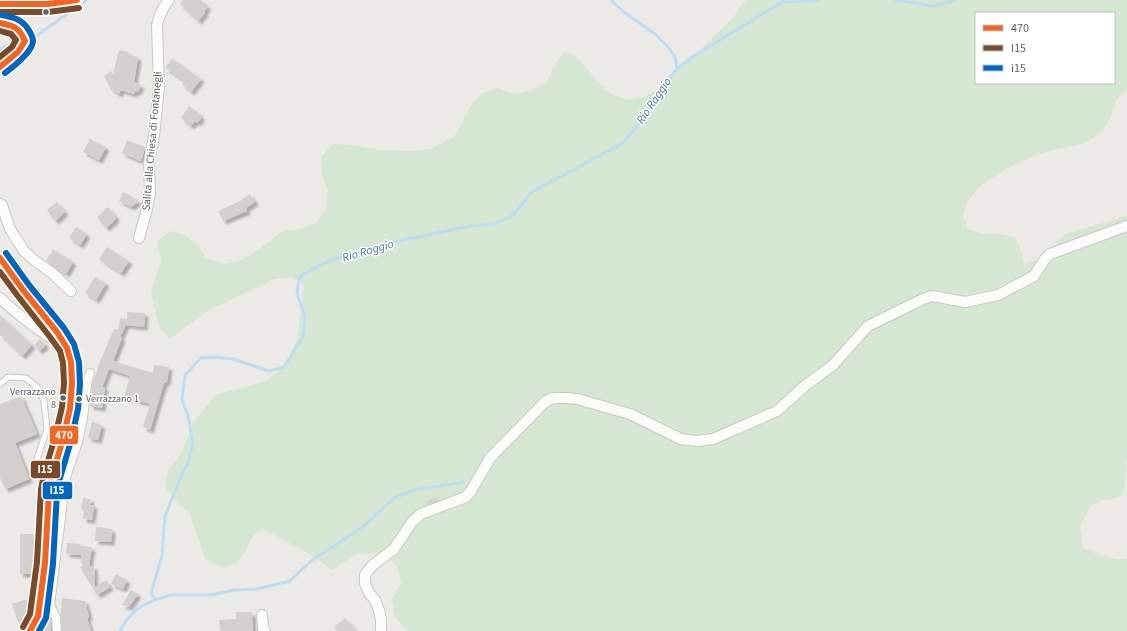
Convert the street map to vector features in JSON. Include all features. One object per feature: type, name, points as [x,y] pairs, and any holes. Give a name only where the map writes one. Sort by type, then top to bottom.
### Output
[{"type":"street","points":[[0,4],[46,5],[77,0]]},
{"type":"street","name":"Salita alla Chiesa di Fontanegli","points":[[139,238],[150,194],[149,163],[154,136],[159,87],[157,25],[165,4],[169,0]]},
{"type":"street","points":[[0,23],[16,26],[21,32],[25,41],[18,52],[0,67]]},
{"type":"street","points":[[0,204],[2,205],[10,229],[24,251],[52,273],[71,291]]},
{"type":"street","points":[[381,631],[379,610],[365,583],[365,575],[372,565],[394,549],[412,522],[421,514],[466,497],[490,458],[544,403],[550,399],[577,399],[630,414],[681,439],[697,441],[713,438],[777,411],[806,385],[833,365],[868,326],[932,296],[965,302],[998,296],[1034,276],[1050,254],[1127,226]]},
{"type":"street","points":[[0,258],[23,290],[57,332],[67,348],[72,383],[70,408],[49,491],[45,563],[38,616],[30,631]]},
{"type":"street","points":[[0,298],[13,310],[67,348]]},
{"type":"street","points":[[57,631],[56,617],[50,605],[66,477],[78,442],[90,373]]},
{"type":"street","points":[[262,615],[263,628],[265,631]]},
{"type":"lane","points":[[0,384],[8,377],[26,378],[38,388],[44,401],[47,429],[33,471]]},
{"type":"green space","points":[[747,0],[1127,0],[1127,89],[1118,98],[1107,125],[1086,143],[1041,153],[1013,165],[987,181],[967,202],[963,215],[968,229],[983,234],[999,234],[1015,237],[1021,251],[1024,265],[1040,259],[1065,234],[1127,216],[1127,455],[1124,492],[1120,497],[1103,500],[1090,506],[1080,525],[1083,548],[1111,558],[1127,559],[1127,631],[409,631],[395,617],[392,599],[401,583],[397,566],[386,554],[356,554],[332,570],[306,552],[263,529],[252,537],[245,552],[236,564],[222,567],[206,560],[189,512],[175,501],[165,487],[168,470],[179,456],[193,423],[216,395],[266,381],[281,369],[291,353],[298,337],[304,285],[291,277],[274,279],[206,312],[170,339],[159,327],[151,293],[161,259],[157,242],[170,231],[186,235],[198,245],[206,258],[221,264],[238,261],[253,254],[283,231],[300,229],[316,223],[326,209],[328,191],[322,175],[321,157],[333,144],[381,150],[414,151],[431,149],[454,137],[470,106],[482,93],[499,88],[514,94],[531,90],[547,83],[553,67],[564,52],[578,58],[598,82],[611,94],[627,100],[644,97],[659,89],[683,64],[698,52],[733,18],[743,3]]},
{"type":"building","points":[[183,0],[201,0],[208,7],[198,21],[180,4]]},
{"type":"building","points":[[119,50],[129,52],[128,55],[138,57],[134,82],[141,85],[138,92],[135,91],[134,94],[121,90],[119,94],[111,89],[104,76],[111,71],[113,74]]},
{"type":"building","points":[[172,58],[201,79],[191,92],[182,85],[185,81],[165,68]]},
{"type":"building","points":[[189,106],[202,117],[197,123],[195,121],[191,126],[181,118]]},
{"type":"building","points":[[90,139],[106,147],[99,160],[83,152]]},
{"type":"building","points":[[127,140],[145,147],[141,161],[122,153]]},
{"type":"building","points":[[123,192],[139,201],[131,207],[119,201]]},
{"type":"building","points":[[250,194],[255,202],[246,208],[247,211],[223,221],[218,211],[238,202]]},
{"type":"building","points":[[57,202],[65,212],[55,221],[47,210]]},
{"type":"building","points":[[108,207],[116,219],[106,228],[97,217]]},
{"type":"building","points":[[76,227],[87,234],[80,245],[69,238]]},
{"type":"building","points":[[107,247],[129,261],[121,273],[99,259]]},
{"type":"building","points":[[53,249],[73,262],[66,274],[46,261]]},
{"type":"building","points":[[95,277],[106,283],[96,300],[85,293]]},
{"type":"building","points":[[127,312],[145,313],[144,327],[126,324],[120,337],[122,338],[113,361],[153,373],[154,365],[169,367],[167,382],[164,383],[150,430],[143,427],[150,404],[124,397],[130,376],[109,369],[102,387],[105,387],[102,408],[90,406],[92,385],[100,362],[114,329],[118,330],[120,318],[127,319]]},
{"type":"building","points":[[0,315],[32,345],[22,356],[0,335]]},
{"type":"building","points":[[40,339],[46,345],[39,351],[34,345]]},
{"type":"building","points":[[21,396],[37,434],[15,443],[29,479],[5,489],[0,478],[0,404]]},
{"type":"building","points":[[92,422],[102,425],[98,440],[88,438]]},
{"type":"building","points":[[436,497],[438,501],[428,504],[426,502]]},
{"type":"building","points":[[83,498],[91,499],[90,505],[94,505],[92,520],[83,519],[84,511],[81,510]]},
{"type":"building","points":[[96,527],[112,529],[111,542],[95,541]]},
{"type":"building","points":[[20,534],[33,534],[33,574],[20,574]]},
{"type":"building","points":[[67,543],[92,547],[89,566],[94,566],[95,587],[106,580],[110,587],[97,595],[80,567],[82,567],[81,555],[66,554]]},
{"type":"building","points":[[116,574],[127,580],[123,589],[111,584]]},
{"type":"building","points":[[131,590],[138,594],[129,607],[122,605]]},
{"type":"building","points":[[31,598],[31,606],[28,607],[30,614],[27,619],[18,622],[12,604]]},
{"type":"building","points":[[62,598],[85,601],[89,617],[87,618],[91,631],[62,631]]},
{"type":"building","points":[[236,612],[252,612],[253,631],[220,631],[219,620],[236,619]]},
{"type":"building","points":[[46,616],[51,618],[51,631],[40,631]]},
{"type":"building","points":[[345,618],[356,631],[338,631],[334,627]]},
{"type":"waterway","points":[[36,36],[87,0]]},
{"type":"waterway","points":[[611,0],[624,12],[655,34],[668,47],[675,57],[677,69]]},
{"type":"waterway","name":"Rio Raggio","points":[[120,631],[135,611],[154,600],[151,593],[162,556],[165,516],[188,463],[193,442],[188,416],[182,399],[185,375],[201,358],[214,357],[233,359],[269,371],[284,367],[303,337],[305,317],[297,293],[299,279],[303,274],[327,262],[353,253],[375,250],[393,242],[470,226],[494,224],[512,216],[532,192],[623,143],[642,120],[660,90],[677,69],[692,57],[782,2],[819,0]]},
{"type":"waterway","name":"Rio Raggio","points":[[895,0],[934,6],[955,0]]},
{"type":"waterway","points":[[0,49],[9,45]]},
{"type":"waterway","points":[[154,600],[171,595],[211,595],[235,590],[257,589],[290,581],[311,561],[364,526],[394,498],[414,490],[463,482]]},
{"type":"transit line","name":"470","points":[[0,4],[48,4],[77,0]]},
{"type":"transit line","name":"I15","points":[[0,12],[48,12],[79,8]]},
{"type":"transit line","name":"i15","points":[[2,15],[23,23],[30,33],[33,41],[26,54],[5,73]]},
{"type":"transit line","name":"470","points":[[0,23],[16,28],[21,33],[25,41],[18,52],[0,67]]},
{"type":"transit line","name":"I15","points":[[0,31],[11,34],[16,40],[12,47],[0,57]]},
{"type":"transit line","name":"i15","points":[[6,253],[29,285],[64,328],[74,344],[79,362],[80,384],[78,409],[57,492],[53,564],[46,618],[39,631]]},
{"type":"transit line","name":"470","points":[[0,258],[23,290],[57,332],[67,348],[71,362],[72,383],[70,408],[49,491],[45,563],[38,616],[30,631]]},
{"type":"transit line","name":"I15","points":[[0,272],[60,351],[63,363],[64,383],[62,407],[41,489],[37,562],[30,614],[23,627]]},
{"type":"place","name":"Verrazzano 8","points":[[63,398]]},
{"type":"place","name":"Verrazzano 1","points":[[79,399]]}]
